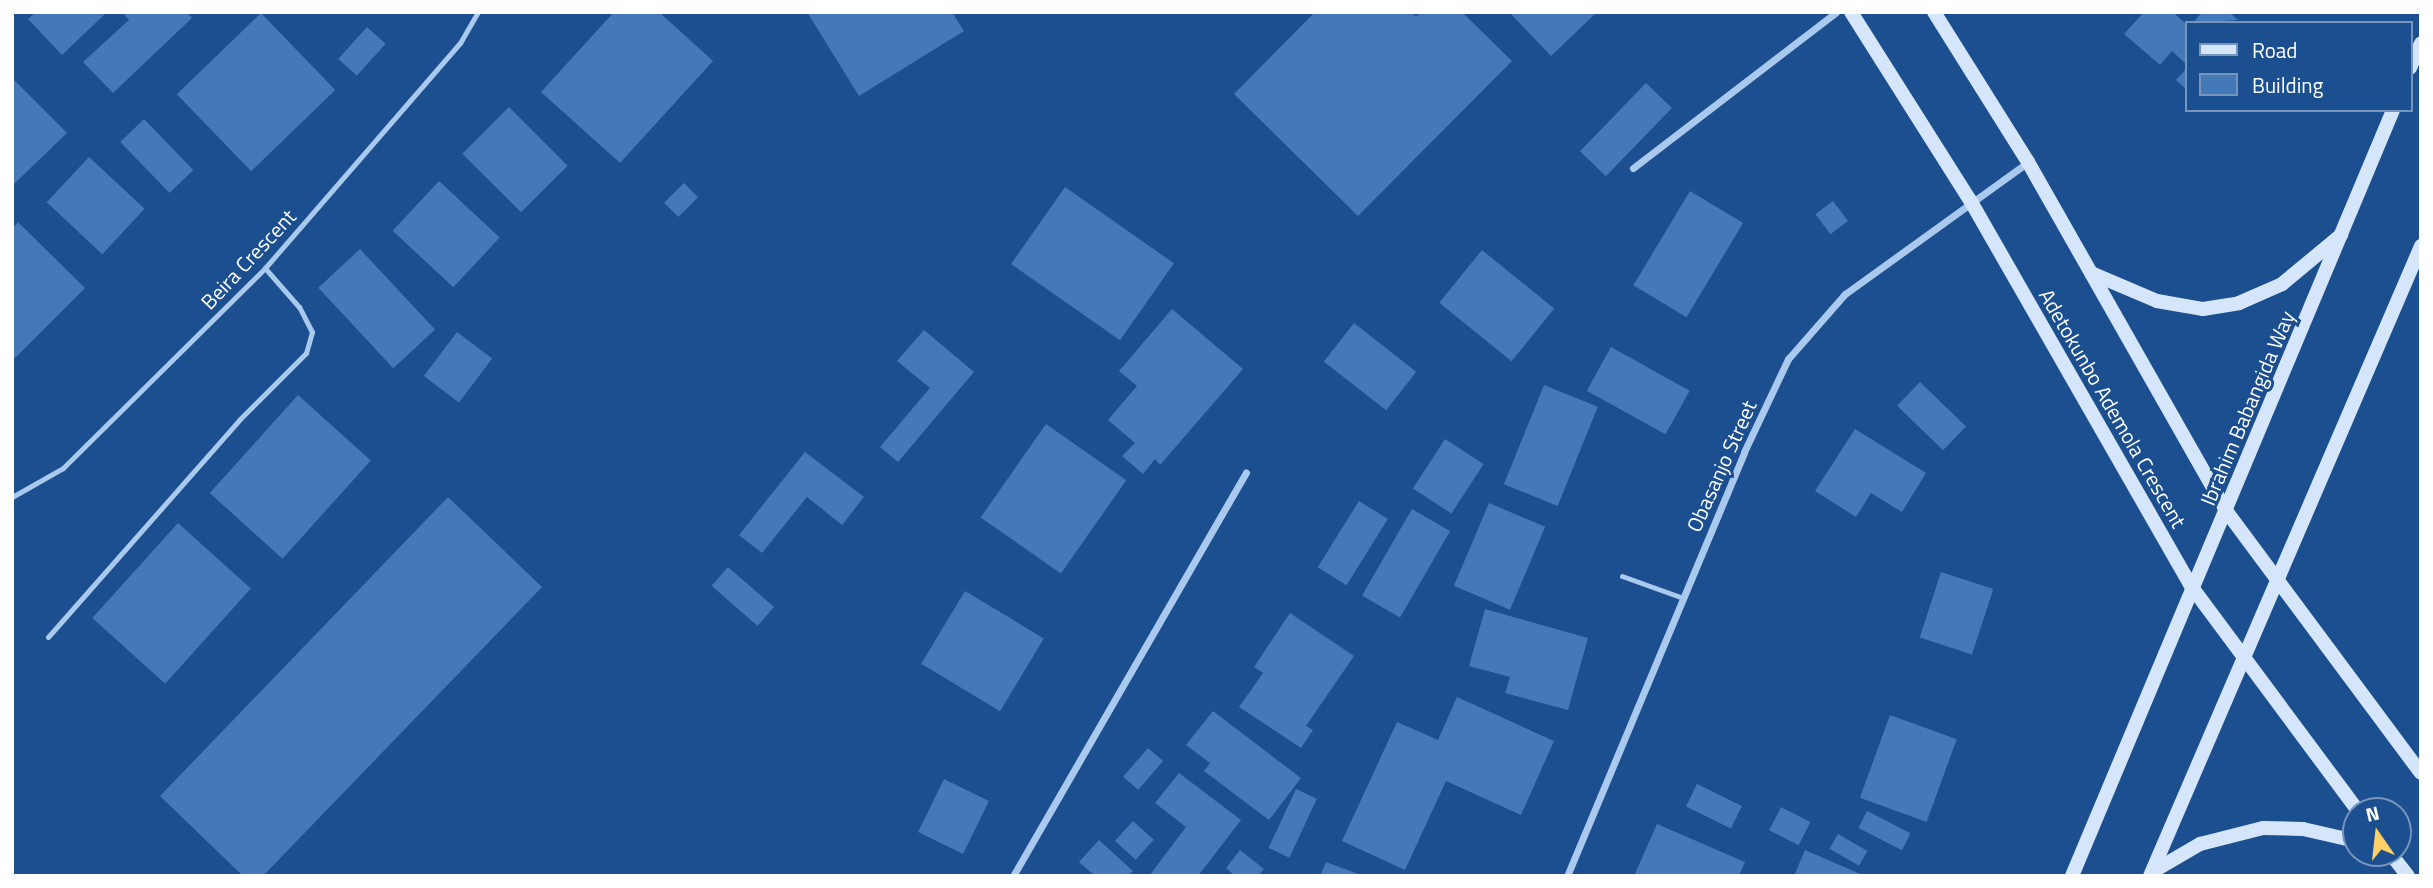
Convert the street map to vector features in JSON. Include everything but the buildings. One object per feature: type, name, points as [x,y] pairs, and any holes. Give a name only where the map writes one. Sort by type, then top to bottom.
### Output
[{"type":"main road","name":"Adetokunbo Ademola Crescent","points":[[1851,12],[1970,200],[2191,586],[2347,797]]},
{"type":"main road","points":[[1934,12],[2028,162],[2227,513],[2278,586],[2421,773]]},
{"type":"main road","points":[[2412,63],[2421,43]]},
{"type":"main road","name":"Ibrahim Babangida Way","points":[[2072,876],[2191,586],[2227,513],[2392,112]]},
{"type":"main road","points":[[2091,273],[2157,301],[2203,309],[2239,303],[2282,284],[2342,234]]},
{"type":"main road","points":[[2151,874],[2243,659],[2278,586],[2421,246]]},
{"type":"main road","points":[[2151,874],[2200,844],[2263,828],[2303,829],[2342,838]]},
{"type":"street","points":[[1633,167],[1836,12]]},
{"type":"street","name":"Obasanjo Street","points":[[1567,876],[1683,598],[1788,359],[1845,294],[1970,200],[2028,162]]},
{"type":"street","points":[[1013,876],[1246,472]]},
{"type":"lane","name":"Beira Crescent","points":[[12,497],[63,468],[265,268],[460,43],[478,12]]},
{"type":"lane","points":[[48,637],[240,419],[306,353],[312,332],[299,307],[265,268]]},
{"type":"lane","points":[[1622,576],[1683,598]]}]
